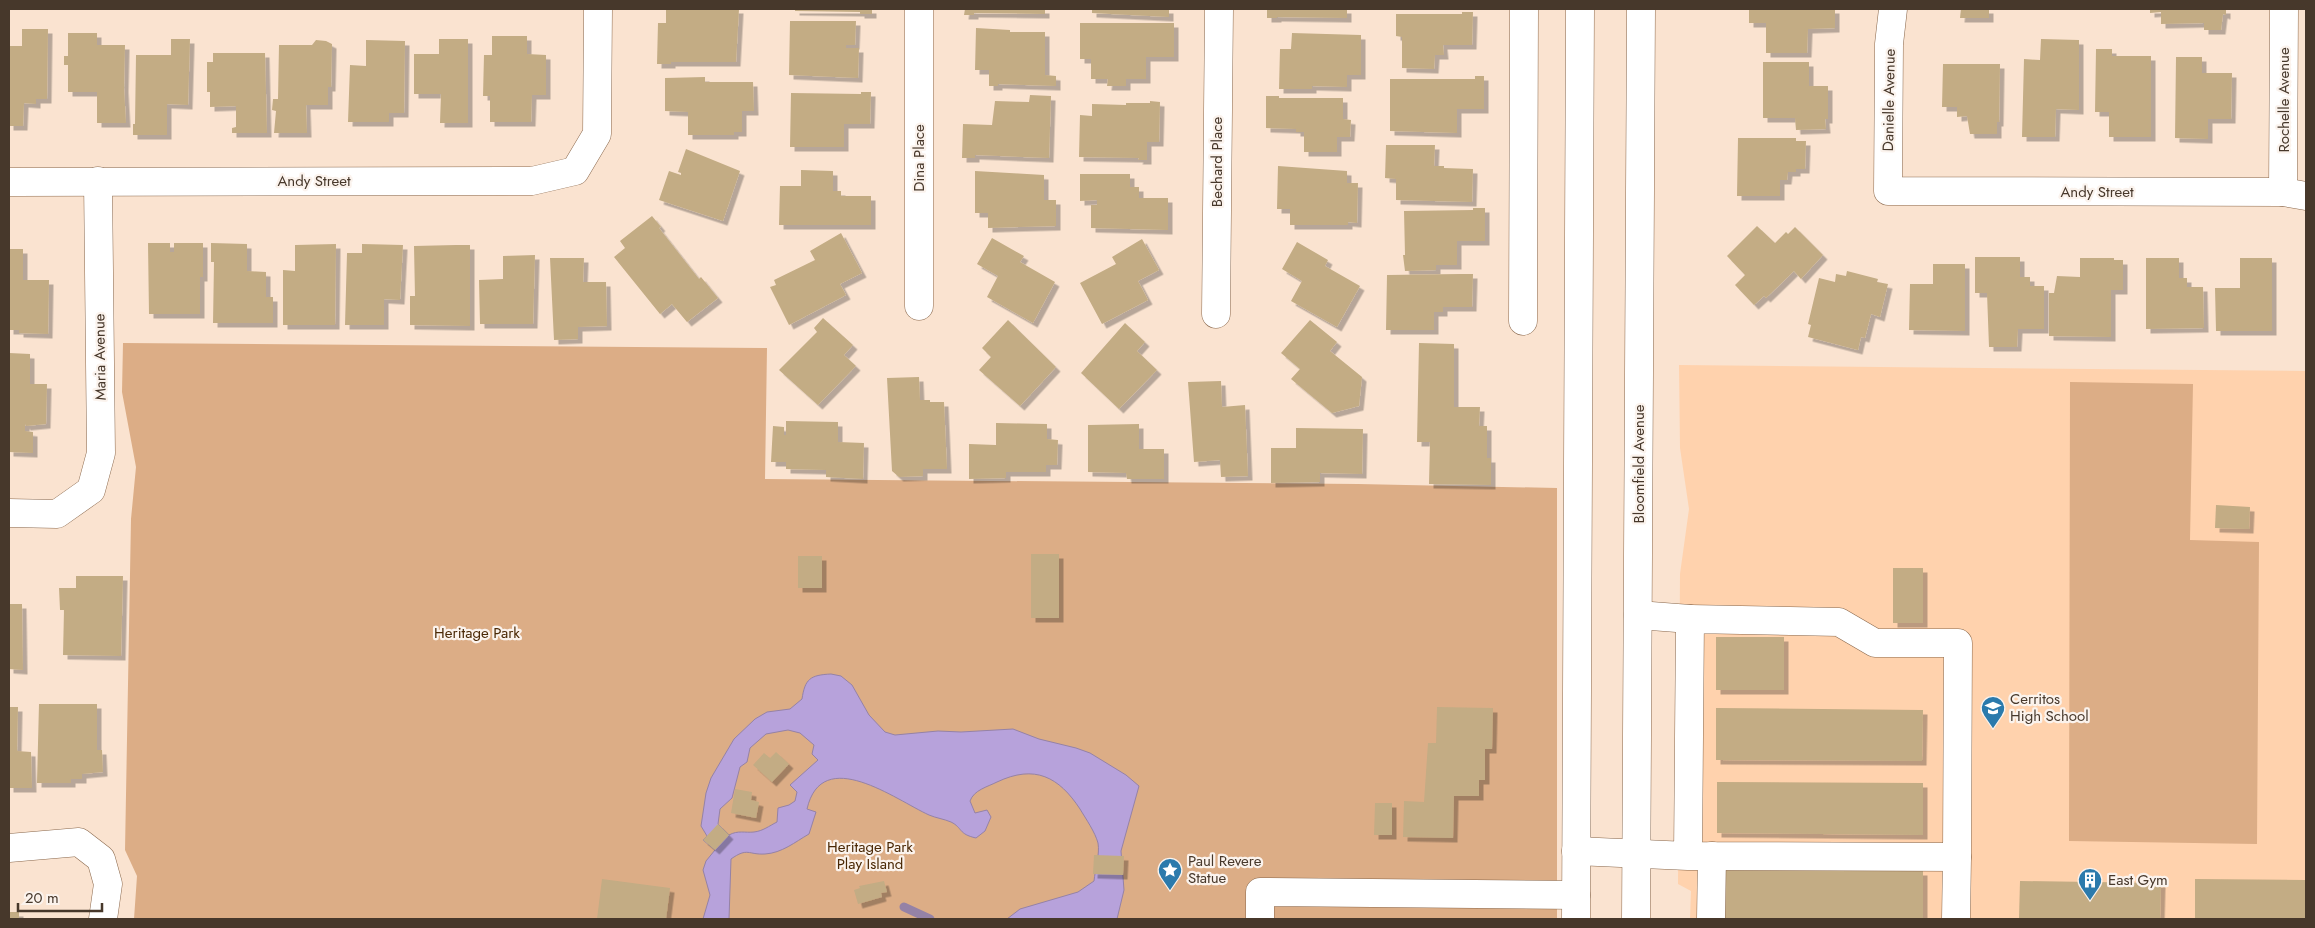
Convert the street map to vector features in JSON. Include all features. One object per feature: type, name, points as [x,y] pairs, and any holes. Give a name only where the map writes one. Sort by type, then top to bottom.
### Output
[{"type":"street","name":"Andy Street","points":[[9,182],[532,181],[575,171],[597,134],[598,9]]},
{"type":"street","name":"Dina Place","points":[[919,9],[919,306]]},
{"type":"street","name":"Bechard Place","points":[[1216,314],[1218,9]]},
{"type":"street","points":[[1523,321],[1524,9]]},
{"type":"street","points":[[1260,919],[1260,892],[1576,907],[1580,9]]},
{"type":"street","name":"Bloomfield Avenue","points":[[1636,919],[1641,9]]},
{"type":"street","name":"Danielle Avenue","points":[[1888,191],[1889,44],[1893,9]]},
{"type":"street","name":"Rochelle Avenue","points":[[2284,9],[2295,194]]},
{"type":"street","name":"Maria Avenue","points":[[9,513],[57,514],[91,490],[101,453],[98,181]]},
{"type":"street","name":"Andy Street","points":[[1888,191],[2295,194]]},
{"type":"street","points":[[1638,615],[1690,619],[1839,622],[1875,643],[1958,643],[1956,919]]},
{"type":"street","points":[[1690,619],[1700,856],[1711,919]]},
{"type":"street","points":[[9,848],[79,842],[101,859],[108,884],[103,919]]},
{"type":"street","points":[[1576,851],[1700,856],[1957,857]]},
{"type":"shaded area","name":"Cerritos High School","points":[[1679,365],[2306,371],[2306,919],[1690,919],[1691,891],[1678,884],[1680,574],[1689,509],[1680,448]]},
{"type":"shaded area","points":[[831,674],[841,676],[852,685],[869,715],[885,732],[895,735],[938,731],[961,732],[1013,729],[1039,739],[1090,753],[1126,775],[1139,786],[1121,851],[1124,890],[1117,919],[1007,919],[1020,909],[1078,892],[1094,881],[1098,857],[1098,843],[1095,834],[1080,809],[1064,789],[1045,777],[1023,774],[985,787],[974,794],[970,801],[975,813],[987,810],[991,817],[985,831],[976,838],[963,833],[955,824],[929,815],[880,789],[843,778],[828,780],[815,790],[807,809],[816,812],[809,834],[777,852],[759,854],[745,852],[731,859],[729,919],[703,919],[710,895],[703,870],[706,861],[715,850],[703,840],[707,836],[701,826],[706,793],[711,778],[734,739],[755,719],[767,712],[790,709],[802,699],[805,687],[810,679]],"holes":[[[788,730],[800,733],[814,745],[812,754],[818,760],[790,785],[797,792],[795,801],[778,808],[777,822],[766,828],[729,835],[718,824],[720,809],[732,798],[740,767],[747,762],[750,748],[766,734]]]},
{"type":"green space","name":"Heritage Park","points":[[123,343],[767,348],[765,479],[1358,484],[1557,488],[1557,919],[134,919],[137,876],[125,850],[131,519],[136,467],[122,392]]},
{"type":"green space","points":[[2070,382],[2193,384],[2190,540],[2259,542],[2257,844],[2069,841]]},
{"type":"building","points":[[666,9],[739,9],[736,62],[671,62],[671,64],[657,64],[658,23],[666,23]]},
{"type":"building","points":[[795,9],[872,9],[872,14],[860,14],[860,12],[795,11]]},
{"type":"building","points":[[965,9],[1045,9],[1045,14],[974,13],[974,15],[964,15]]},
{"type":"building","points":[[1092,9],[1169,9],[1169,17],[1092,13]]},
{"type":"building","points":[[1267,9],[1347,9],[1347,18],[1267,18]]},
{"type":"building","points":[[1749,9],[1835,9],[1835,28],[1808,29],[1807,53],[1766,53],[1766,23],[1749,23]]},
{"type":"building","points":[[1961,9],[1989,9],[1989,18],[1960,18]]},
{"type":"building","points":[[2150,9],[2226,9],[2226,15],[2223,14],[2221,30],[2204,30],[2204,23],[2161,24],[2161,12],[2150,13]]},
{"type":"building","points":[[1462,12],[1473,12],[1472,45],[1443,45],[1444,55],[1435,55],[1434,69],[1402,68],[1402,37],[1396,36],[1396,14],[1462,14]]},
{"type":"building","points":[[790,21],[856,21],[855,45],[846,45],[846,48],[859,48],[858,78],[789,75]]},
{"type":"building","points":[[1080,23],[1174,23],[1174,57],[1146,57],[1146,79],[1126,79],[1126,86],[1107,86],[1108,79],[1091,79],[1091,59],[1080,59]]},
{"type":"building","points":[[976,28],[1010,30],[1010,32],[1045,32],[1045,75],[1056,76],[1056,86],[998,84],[998,86],[989,86],[989,70],[975,70]]},
{"type":"building","points":[[22,29],[48,29],[47,99],[36,99],[36,104],[24,103],[23,126],[9,126],[9,46],[22,46]]},
{"type":"building","points":[[68,33],[97,33],[97,45],[125,45],[124,88],[126,123],[97,123],[97,92],[68,92],[68,65],[64,65],[64,56],[68,56]]},
{"type":"building","points":[[1292,33],[1361,35],[1361,75],[1347,75],[1347,87],[1312,86],[1312,89],[1279,89],[1280,49],[1291,49]]},
{"type":"building","points":[[492,36],[527,36],[527,54],[546,55],[546,95],[532,95],[531,122],[490,122],[490,96],[483,96],[484,55],[492,55]]},
{"type":"building","points":[[171,39],[190,39],[188,105],[167,104],[167,135],[133,135],[133,124],[135,124],[136,55],[171,55]]},
{"type":"building","points":[[439,39],[468,39],[468,123],[440,123],[441,94],[414,94],[414,54],[439,54]]},
{"type":"building","points":[[2041,39],[2079,40],[2079,110],[2056,109],[2055,137],[2022,137],[2024,59],[2040,60]]},
{"type":"building","points":[[316,40],[332,44],[331,87],[328,87],[328,105],[306,105],[307,133],[274,133],[276,111],[272,110],[273,99],[278,99],[279,45],[312,45]]},
{"type":"building","points":[[366,40],[405,41],[404,113],[389,113],[389,122],[348,122],[350,65],[366,66]]},
{"type":"building","points":[[2096,49],[2112,49],[2112,56],[2151,56],[2151,137],[2109,137],[2109,112],[2095,112]]},
{"type":"building","points":[[213,53],[265,53],[267,133],[232,133],[232,128],[236,127],[236,106],[210,107],[210,92],[207,92],[207,62],[213,62]]},
{"type":"building","points":[[2176,57],[2202,57],[2202,73],[2232,73],[2231,119],[2208,119],[2208,139],[2175,138]]},
{"type":"building","points":[[1763,62],[1809,62],[1809,86],[1828,86],[1828,119],[1825,119],[1826,129],[1796,130],[1795,118],[1763,118]]},
{"type":"building","points":[[1943,64],[2000,64],[1997,134],[1970,134],[1967,116],[1957,117],[1957,107],[1942,107]]},
{"type":"building","points":[[1475,76],[1484,76],[1484,109],[1457,109],[1457,133],[1390,131],[1390,79],[1475,79]]},
{"type":"building","points":[[705,77],[705,82],[753,82],[754,111],[742,111],[742,132],[734,132],[734,135],[688,135],[688,112],[665,111],[665,78]]},
{"type":"building","points":[[861,92],[871,92],[870,124],[844,124],[844,147],[790,147],[791,93],[861,94]]},
{"type":"building","points":[[1030,95],[1051,96],[1049,158],[975,155],[975,158],[962,158],[963,124],[992,125],[995,101],[1029,102]]},
{"type":"building","points":[[1266,96],[1279,96],[1279,98],[1343,98],[1343,119],[1351,120],[1350,137],[1337,137],[1337,152],[1304,152],[1304,132],[1296,132],[1296,129],[1266,128]]},
{"type":"building","points":[[1150,101],[1160,102],[1159,142],[1147,142],[1147,160],[1138,160],[1139,158],[1079,157],[1080,115],[1092,116],[1092,104],[1126,105],[1126,103],[1150,103]]},
{"type":"building","points":[[1738,138],[1796,138],[1796,141],[1806,141],[1805,169],[1796,169],[1796,172],[1788,172],[1787,180],[1780,180],[1780,196],[1737,196]]},
{"type":"building","points":[[1386,145],[1435,145],[1434,166],[1473,169],[1472,202],[1396,200],[1396,179],[1385,178]]},
{"type":"building","points":[[686,149],[740,171],[723,221],[659,200],[669,171],[681,175],[678,172]]},
{"type":"building","points":[[1278,166],[1347,171],[1347,183],[1358,183],[1357,223],[1348,222],[1348,225],[1290,225],[1290,209],[1277,209]]},
{"type":"building","points":[[801,170],[833,171],[833,191],[841,191],[841,196],[871,196],[871,225],[779,225],[780,186],[801,186]]},
{"type":"building","points":[[975,171],[1044,175],[1044,200],[1056,200],[1056,226],[988,228],[988,213],[975,213]]},
{"type":"building","points":[[1080,174],[1130,174],[1130,187],[1139,187],[1139,198],[1168,198],[1168,230],[1091,228],[1091,205],[1097,205],[1097,200],[1080,201]]},
{"type":"building","points":[[1473,208],[1485,208],[1485,241],[1457,241],[1457,265],[1436,265],[1436,270],[1405,271],[1403,255],[1405,255],[1404,211],[1473,210]]},
{"type":"building","points":[[652,216],[661,227],[659,228],[699,279],[701,277],[718,298],[687,322],[672,304],[660,314],[614,257],[625,248],[620,241]]},
{"type":"building","points":[[1757,226],[1775,243],[1786,232],[1788,234],[1795,227],[1823,255],[1801,279],[1794,271],[1766,298],[1764,296],[1754,305],[1735,285],[1745,275],[1727,256]]},
{"type":"building","points":[[841,233],[862,273],[840,284],[846,295],[789,325],[770,287],[776,285],[774,280],[815,260],[810,251]]},
{"type":"building","points":[[992,238],[1024,256],[1020,262],[1055,282],[1033,323],[987,297],[998,276],[977,264]]},
{"type":"building","points":[[1142,239],[1159,270],[1138,281],[1148,300],[1102,324],[1080,283],[1116,264],[1112,257]]},
{"type":"building","points":[[1297,242],[1328,260],[1325,266],[1360,286],[1337,327],[1291,301],[1302,281],[1282,269]]},
{"type":"building","points":[[148,243],[170,243],[170,252],[174,252],[174,243],[203,243],[203,277],[200,277],[200,314],[149,314]]},
{"type":"building","points":[[211,243],[247,244],[247,271],[266,272],[266,297],[273,297],[273,323],[213,323],[214,262],[211,262]]},
{"type":"building","points":[[336,244],[335,325],[283,325],[283,270],[295,271],[295,245]]},
{"type":"building","points":[[362,244],[403,245],[400,300],[384,299],[384,325],[345,325],[347,253],[362,253]]},
{"type":"building","points":[[470,245],[470,326],[410,325],[410,296],[415,296],[414,246]]},
{"type":"building","points":[[9,249],[23,249],[23,280],[49,280],[48,334],[19,333],[19,330],[9,330]]},
{"type":"building","points":[[535,255],[533,324],[480,324],[479,280],[503,279],[503,256]]},
{"type":"building","points":[[1975,257],[2020,257],[2020,277],[2030,277],[2030,286],[2044,286],[2044,329],[2018,329],[2017,347],[1989,347],[1987,293],[1975,293]]},
{"type":"building","points":[[550,258],[584,258],[583,282],[606,282],[607,326],[578,327],[578,339],[554,340]]},
{"type":"building","points":[[2080,258],[2114,258],[2114,260],[2123,260],[2123,290],[2111,290],[2111,337],[2049,336],[2049,293],[2054,293],[2057,276],[2080,277]]},
{"type":"building","points":[[2146,258],[2179,258],[2179,278],[2187,278],[2187,287],[2203,287],[2204,328],[2146,329]]},
{"type":"building","points":[[2240,258],[2272,258],[2272,331],[2216,331],[2215,288],[2240,288]]},
{"type":"building","points":[[1933,264],[1965,264],[1965,331],[1909,330],[1910,284],[1933,284]]},
{"type":"building","points":[[1847,271],[1878,279],[1877,282],[1888,284],[1880,317],[1871,314],[1865,338],[1861,337],[1858,350],[1808,337],[1811,325],[1808,324],[1819,278],[1835,282],[1836,274],[1846,276]]},
{"type":"building","points":[[1473,274],[1472,307],[1443,307],[1443,312],[1434,312],[1434,330],[1386,330],[1387,275]]},
{"type":"building","points":[[823,318],[853,345],[844,355],[856,366],[818,405],[779,370],[817,332],[814,328]]},
{"type":"building","points":[[1008,320],[1056,367],[1020,406],[979,370],[991,357],[982,348]]},
{"type":"building","points":[[1310,320],[1337,342],[1330,351],[1362,377],[1359,406],[1332,413],[1291,379],[1300,369],[1281,353]]},
{"type":"building","points":[[1125,323],[1145,342],[1137,351],[1157,370],[1119,409],[1081,373]]},
{"type":"building","points":[[1419,343],[1454,344],[1454,407],[1480,407],[1479,426],[1487,426],[1487,458],[1491,458],[1491,485],[1429,484],[1430,442],[1417,442]]},
{"type":"building","points":[[9,353],[30,354],[30,384],[47,384],[46,424],[26,426],[25,424],[25,431],[33,432],[33,453],[9,452]]},
{"type":"building","points":[[919,377],[920,400],[944,402],[947,469],[923,469],[923,476],[899,477],[892,471],[887,378]]},
{"type":"building","points":[[1221,381],[1222,407],[1245,405],[1248,476],[1221,477],[1220,460],[1194,462],[1188,382]]},
{"type":"building","points":[[786,421],[838,422],[838,442],[864,443],[863,479],[826,477],[826,470],[786,469],[786,462],[771,462],[773,426],[784,427],[784,435],[786,435]]},
{"type":"building","points":[[996,423],[1047,424],[1047,439],[1058,440],[1057,465],[1046,465],[1046,472],[1006,472],[1006,478],[969,479],[969,444],[996,445]]},
{"type":"building","points":[[1139,424],[1139,449],[1164,449],[1164,479],[1127,479],[1126,473],[1088,472],[1088,425]]},
{"type":"building","points":[[1296,428],[1363,429],[1362,474],[1320,473],[1320,482],[1271,483],[1271,448],[1296,448]]},
{"type":"building","points":[[2216,505],[2250,507],[2249,529],[2215,528]]},
{"type":"building","points":[[1031,554],[1059,554],[1059,618],[1031,618]]},
{"type":"building","points":[[798,556],[822,556],[822,588],[798,588]]},
{"type":"building","points":[[1893,568],[1923,568],[1923,623],[1893,623]]},
{"type":"building","points":[[76,576],[123,576],[121,656],[63,655],[64,610],[60,610],[59,588],[76,588]]},
{"type":"building","points":[[9,604],[22,604],[23,670],[9,669]]},
{"type":"building","points":[[1716,637],[1784,637],[1784,690],[1716,690]]},
{"type":"building","points":[[39,704],[97,704],[97,750],[102,750],[103,772],[82,774],[82,779],[71,779],[71,783],[37,783]]},
{"type":"building","points":[[9,707],[18,707],[17,751],[31,752],[32,788],[9,788]]},
{"type":"building","points":[[1437,707],[1493,708],[1492,749],[1485,749],[1485,780],[1479,780],[1479,796],[1454,796],[1453,838],[1403,837],[1404,801],[1424,802],[1428,743],[1436,743]]},
{"type":"building","points":[[1716,708],[1923,710],[1922,761],[1716,760]]},
{"type":"building","points":[[776,752],[789,764],[772,782],[753,765],[764,753],[770,758]]},
{"type":"building","points":[[1717,782],[1923,783],[1923,835],[1717,833]]},
{"type":"building","points":[[735,789],[752,792],[751,800],[759,802],[756,818],[731,813]]},
{"type":"building","points":[[1375,803],[1392,803],[1392,835],[1374,835]]},
{"type":"building","points":[[718,824],[729,835],[715,850],[703,840]]},
{"type":"building","points":[[1094,855],[1124,856],[1123,875],[1093,874]]},
{"type":"building","points":[[1717,870],[1923,871],[1923,919],[1717,919]]},
{"type":"building","points":[[602,879],[670,888],[666,919],[597,919]]},
{"type":"building","points":[[2195,879],[2306,880],[2306,919],[2195,919]]},
{"type":"building","points":[[884,881],[887,892],[881,893],[882,897],[858,904],[854,890],[860,888],[859,886]]},
{"type":"building","name":"East Gym","points":[[2020,881],[2161,883],[2160,919],[2019,919]]},
{"type":"building","points":[[9,912],[19,912],[19,919],[9,919]]},
{"type":"waterway","points":[[904,907],[930,919]]},
{"type":"place","name":"Cerritos High School","points":[[1993,729]]},
{"type":"place","name":"Paul Revere Statue","points":[[1170,891]]},
{"type":"place","name":"East Gym","points":[[2090,901]]},
{"type":"park label","name":"Heritage Park Play Island","points":[[870,856]]}]
